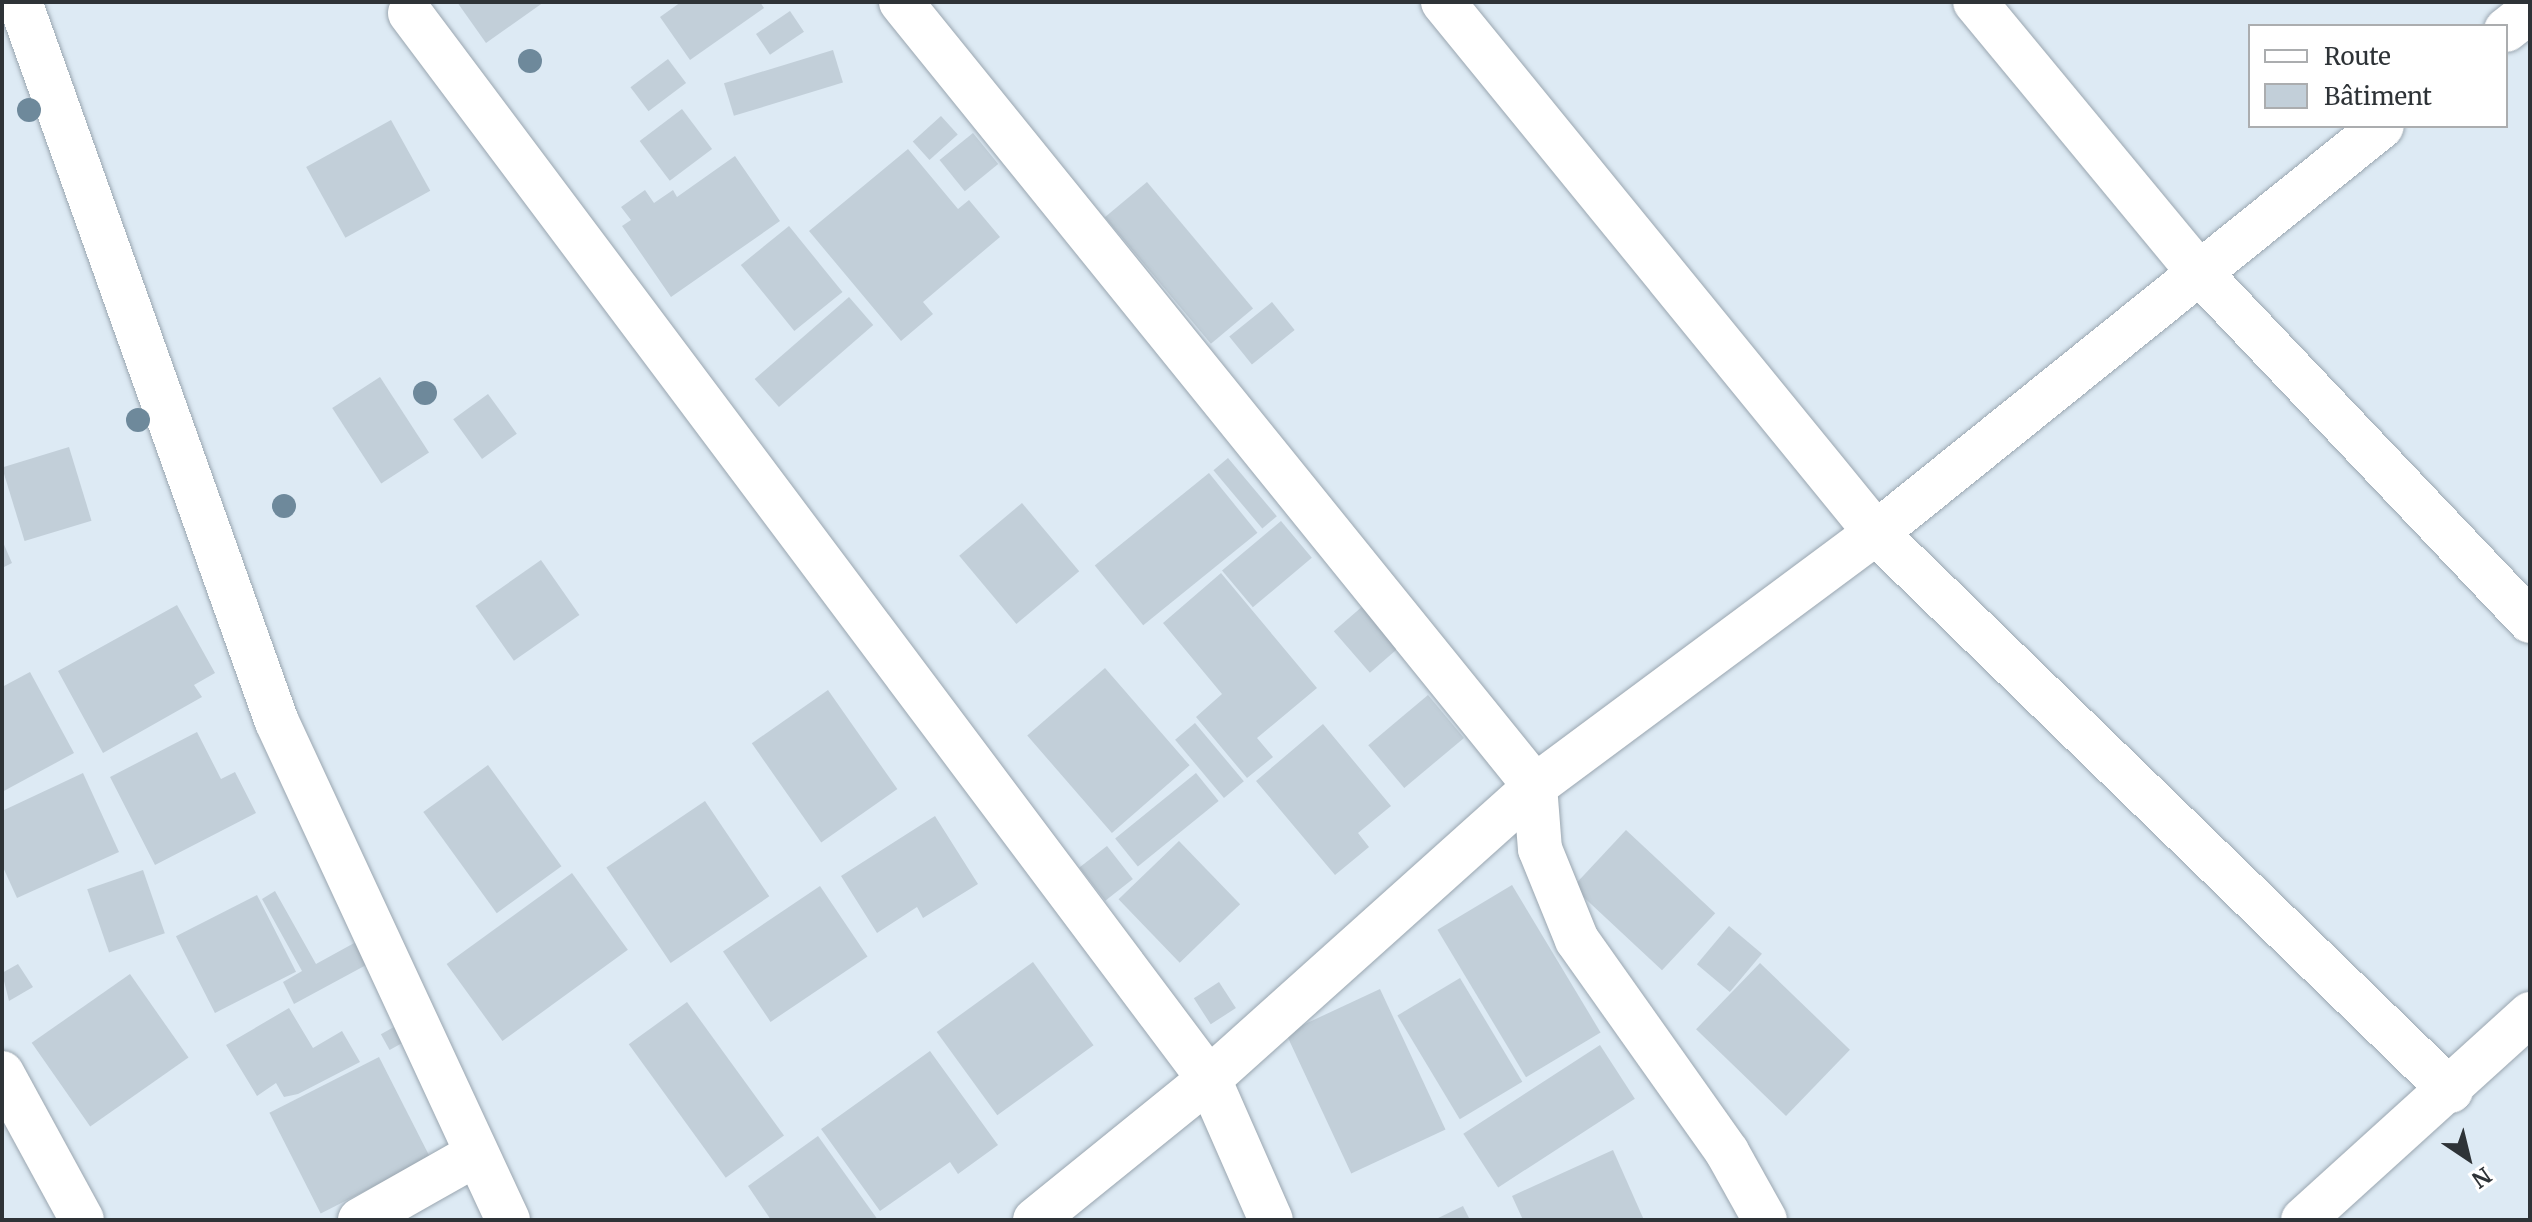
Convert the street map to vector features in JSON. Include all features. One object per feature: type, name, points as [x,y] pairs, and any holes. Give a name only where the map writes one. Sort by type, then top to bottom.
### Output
[{"type":"street","points":[[20,2],[277,722],[475,1155],[508,1220]]},
{"type":"street","points":[[901,2],[1535,786],[1540,849],[1577,940],[1727,1152],[1765,1220]]},
{"type":"street","points":[[1443,2],[1876,533],[2451,1091]]},
{"type":"street","points":[[1975,2],[2197,270],[2530,621]]},
{"type":"street","points":[[410,13],[1209,1079],[1271,1220]]},
{"type":"street","points":[[1035,1220],[1209,1079],[1535,786],[1876,533],[2197,270],[2379,128]]},
{"type":"street","points":[[2303,1220],[2451,1091],[2530,1014]]},
{"type":"street","points":[[2,1073],[82,1220]]},
{"type":"street","points":[[360,1220],[475,1155]]},
{"type":"building","points":[[457,2],[544,2],[486,43]]},
{"type":"building","points":[[681,2],[760,2],[764,8],[690,60],[660,17]]},
{"type":"building","points":[[790,11],[804,32],[770,55],[756,34]]},
{"type":"building","points":[[833,50],[843,83],[734,116],[724,83]]},
{"type":"building","points":[[668,59],[686,83],[649,111],[630,87]]},
{"type":"building","points":[[682,109],[712,149],[670,181],[640,141]]},
{"type":"building","points":[[941,116],[958,135],[929,160],[913,141]]},
{"type":"building","points":[[391,120],[430,191],[345,238],[306,167]]},
{"type":"building","points":[[973,133],[998,164],[965,191],[940,160]]},
{"type":"building","points":[[908,149],[958,209],[969,200],[1000,237],[923,302],[933,314],[901,341],[809,231]]},
{"type":"building","points":[[735,156],[780,221],[671,297],[622,226],[631,220],[621,207],[645,190],[654,203],[673,190],[677,197]]},
{"type":"building","points":[[1147,182],[1253,308],[1211,344],[1105,217]]},
{"type":"building","points":[[789,226],[842,292],[794,331],[741,265]]},
{"type":"building","points":[[849,297],[873,325],[779,407],[755,379]]},
{"type":"building","points":[[1272,302],[1295,330],[1252,365],[1229,337]]},
{"type":"building","points":[[380,377],[429,452],[381,484],[332,408]]},
{"type":"building","points":[[488,394],[517,434],[482,459],[453,419]]},
{"type":"building","points":[[69,447],[92,521],[25,541],[2,467]]},
{"type":"building","points":[[1228,458],[1277,516],[1262,528],[1213,470]]},
{"type":"building","points":[[1209,473],[1257,533],[1143,625],[1095,566]]},
{"type":"building","points":[[1022,503],[1079,571],[1016,624],[959,556]]},
{"type":"building","points":[[1281,521],[1312,558],[1253,607],[1222,570]]},
{"type":"building","points":[[2,540],[12,563],[2,568]]},
{"type":"building","points":[[541,560],[579,615],[514,661],[475,606]]},
{"type":"building","points":[[1221,573],[1317,688],[1257,738],[1273,757],[1247,778],[1196,717],[1222,694],[1163,623]]},
{"type":"building","points":[[177,605],[215,673],[194,685],[202,697],[103,753],[58,671]]},
{"type":"building","points":[[1364,605],[1400,647],[1370,673],[1334,631]]},
{"type":"building","points":[[1105,668],[1190,765],[1112,833],[1027,736]]},
{"type":"building","points":[[30,672],[74,753],[2,792],[2,687]]},
{"type":"building","points":[[828,690],[897,789],[821,842],[752,743]]},
{"type":"building","points":[[1428,695],[1464,738],[1404,788],[1368,745]]},
{"type":"building","points":[[1195,723],[1244,781],[1224,798],[1175,740]]},
{"type":"building","points":[[1323,724],[1391,806],[1358,833],[1369,847],[1335,875],[1256,781]]},
{"type":"building","points":[[197,732],[221,779],[235,772],[256,813],[155,865],[110,777]]},
{"type":"building","points":[[488,765],[561,866],[497,913],[423,812]]},
{"type":"building","points":[[83,773],[119,852],[17,898],[2,865],[2,811]]},
{"type":"building","points":[[1196,773],[1219,801],[1138,866],[1115,838]]},
{"type":"building","points":[[705,801],[769,896],[671,963],[606,868]]},
{"type":"building","points":[[935,816],[978,884],[923,918],[917,907],[877,933],[841,876]]},
{"type":"building","points":[[1626,830],[1715,913],[1662,970],[1573,887]]},
{"type":"building","points":[[1179,841],[1240,904],[1180,963],[1119,899]]},
{"type":"building","points":[[1107,846],[1133,879],[1105,901],[1079,868]]},
{"type":"building","points":[[143,870],[165,933],[109,953],[87,889]]},
{"type":"building","points":[[572,873],[628,950],[502,1041],[447,964]]},
{"type":"building","points":[[1512,885],[1601,1032],[1526,1077],[1437,930]]},
{"type":"building","points":[[820,886],[868,956],[771,1022],[723,951]]},
{"type":"building","points":[[275,891],[316,964],[356,942],[368,964],[294,1004],[283,982],[302,971],[262,899]]},
{"type":"building","points":[[257,895],[296,972],[215,1013],[176,936]]},
{"type":"building","points":[[1729,926],[1762,954],[1730,992],[1697,964]]},
{"type":"building","points":[[1033,962],[1094,1045],[997,1115],[937,1032]]},
{"type":"building","points":[[1760,963],[1850,1050],[1786,1116],[1696,1029]]},
{"type":"building","points":[[18,964],[33,987],[9,1001],[2,973]]},
{"type":"building","points":[[130,974],[189,1058],[90,1126],[32,1043]]},
{"type":"building","points":[[1460,978],[1522,1082],[1460,1119],[1397,1016]]},
{"type":"building","points":[[1219,982],[1236,1008],[1211,1024],[1194,998]]},
{"type":"building","points":[[1380,989],[1446,1129],[1351,1173],[1286,1033]]},
{"type":"building","points":[[687,1002],[784,1135],[726,1178],[629,1044]]},
{"type":"building","points":[[289,1008],[313,1048],[342,1031],[360,1062],[298,1094],[284,1097],[276,1083],[257,1096],[226,1045]]},
{"type":"building","points":[[401,1023],[410,1039],[390,1050],[381,1034]]},
{"type":"building","points":[[1600,1045],[1635,1099],[1498,1187],[1463,1134]]},
{"type":"building","points":[[930,1051],[998,1145],[958,1174],[950,1162],[880,1211],[821,1129]]},
{"type":"building","points":[[379,1057],[430,1158],[321,1214],[269,1113]]},
{"type":"building","points":[[818,1136],[878,1220],[771,1220],[748,1186]]},
{"type":"building","points":[[1613,1150],[1644,1220],[1523,1220],[1512,1196]]},
{"type":"building","points":[[1463,1206],[1470,1220],[1434,1220]]}]
